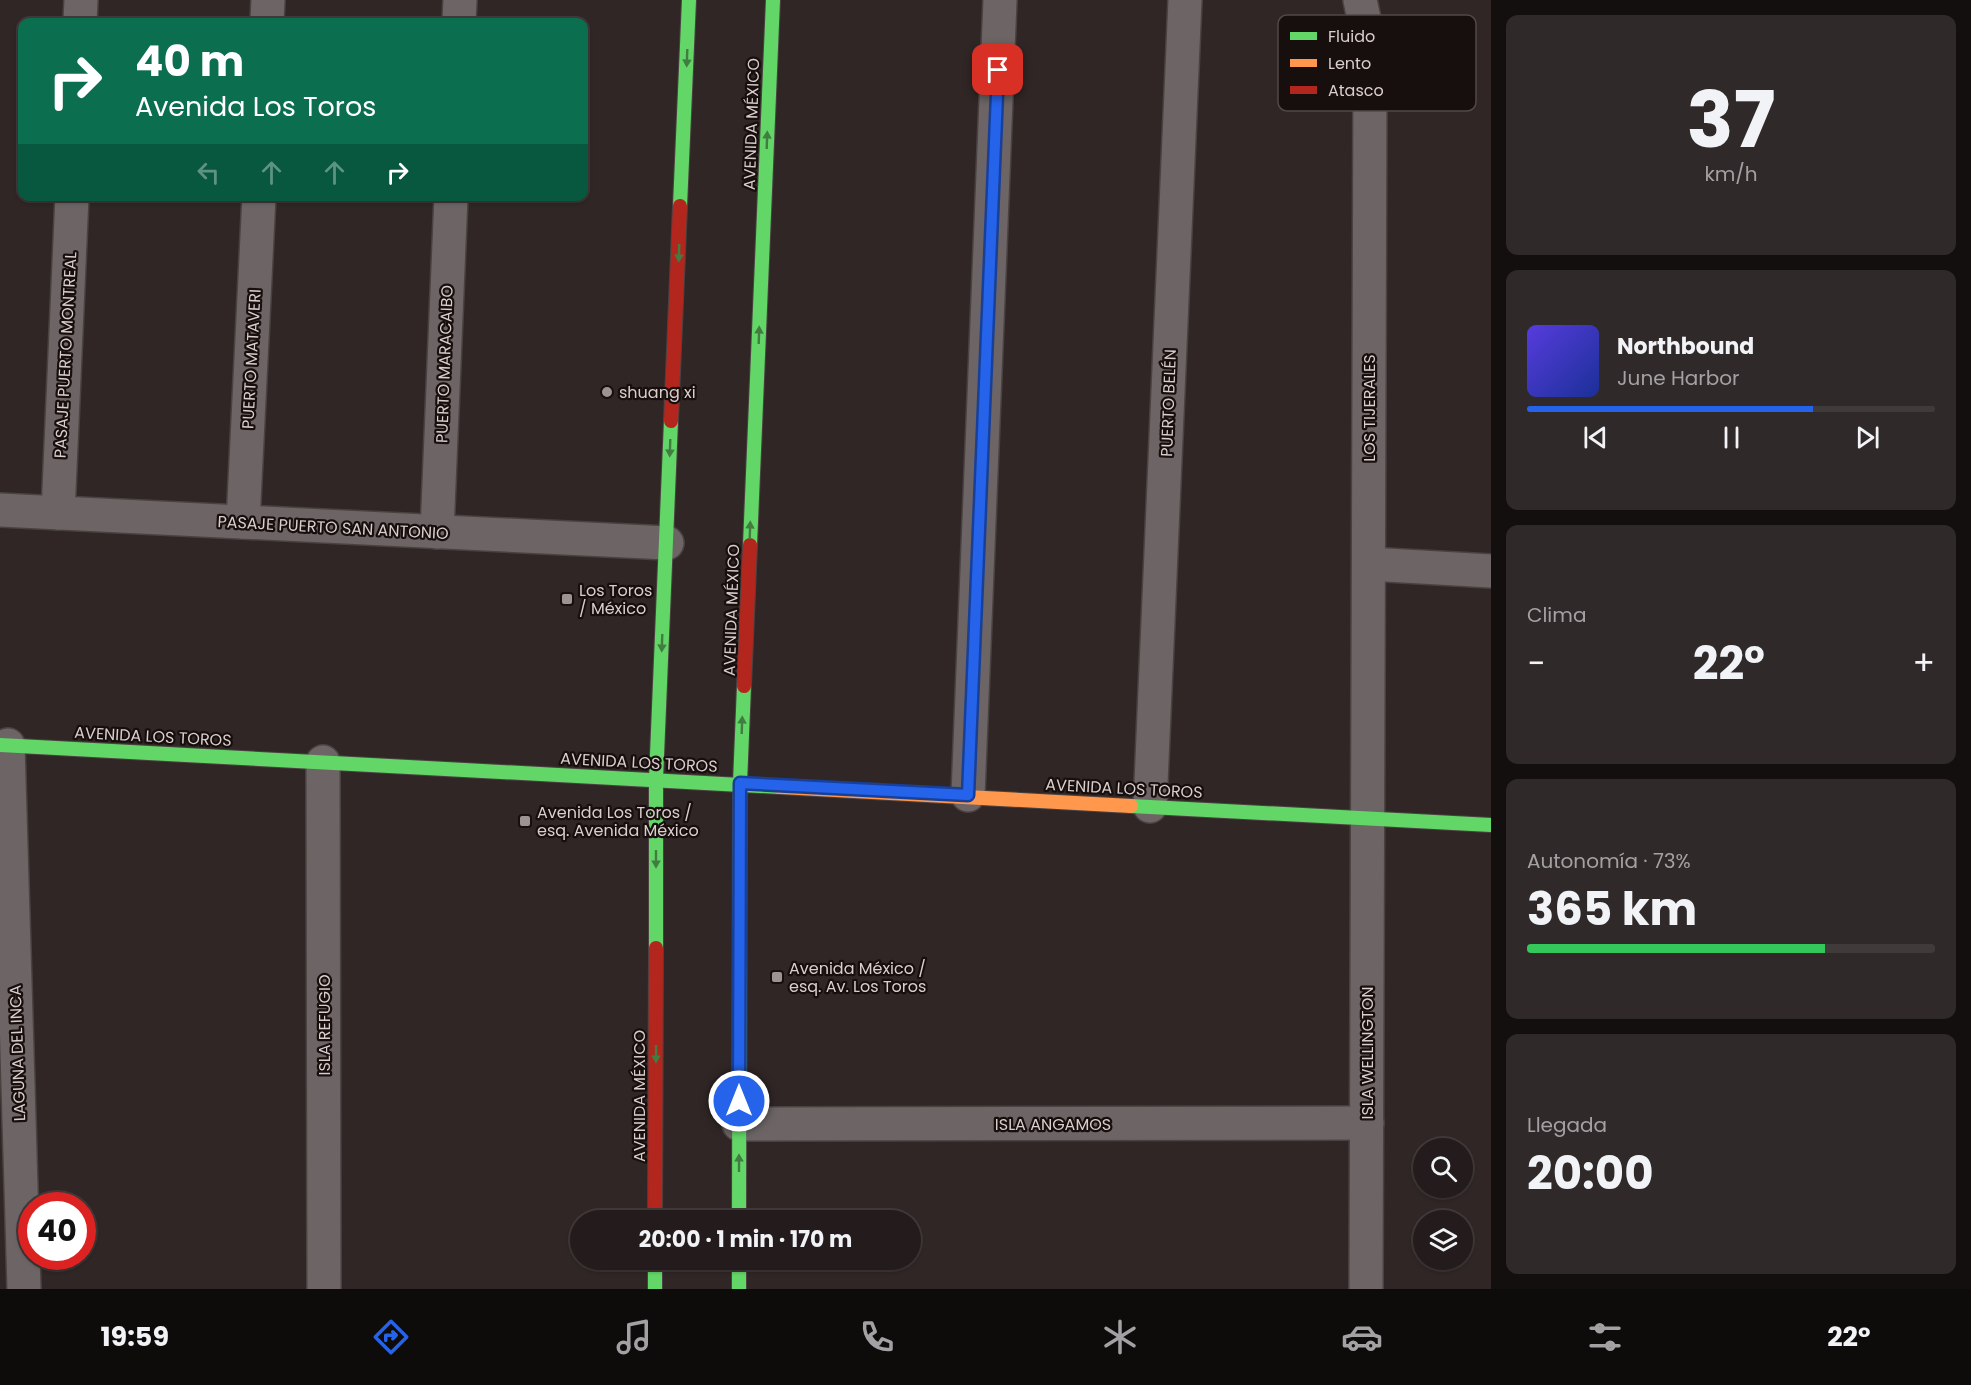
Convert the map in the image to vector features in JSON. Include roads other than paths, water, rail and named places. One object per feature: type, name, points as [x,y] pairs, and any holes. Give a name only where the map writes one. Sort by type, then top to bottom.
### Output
[{"type":"main road","name":"AVENIDA MÉXICO","points":[[655,1210],[656,779],[689,0]]},
{"type":"main road","name":"AVENIDA MÉXICO","points":[[739,1210],[740,783],[773,0]]},
{"type":"main road","name":"AVENIDA LOS TOROS","points":[[4,745],[968,795],[1491,825]]},
{"type":"main road","points":[[655,1270],[655,1289]]},
{"type":"main road","points":[[739,1270],[739,1289]]},
{"type":"street","points":[[80,18],[81,0]]},
{"type":"street","points":[[267,18],[268,0]]},
{"type":"street","points":[[459,18],[460,0]]},
{"type":"street","points":[[968,795],[1000,0]]},
{"type":"street","name":"PUERTO BELÉN","points":[[1150,806],[1185,0]]},
{"type":"street","name":"LOS TIJERALES","points":[[1360,0],[1363,15]]},
{"type":"street","name":"LOS TIJERALES","points":[[1368,818],[1370,111]]},
{"type":"street","name":"PASAJE PUERTO MONTREAL","points":[[58,513],[72,201]]},
{"type":"street","name":"PUERTO MATAVERI","points":[[243,522],[259,201]]},
{"type":"street","name":"PUERTO MARACAIBO","points":[[437,532],[451,201]]},
{"type":"street","name":"PASAJE PUERTO SAN ANTONIO","points":[[0,510],[667,543]]},
{"type":"street","points":[[1369,564],[1491,571]]},
{"type":"street","name":"LAGUNA DEL INCA","points":[[4,745],[24,1289]]},
{"type":"street","name":"ISLA REFUGIO","points":[[323,762],[324,1289]]},
{"type":"street","name":"ISLA WELLINGTON","points":[[1366,1289],[1368,818]]},
{"type":"street","name":"ISLA ANGAMOS","points":[[739,1124],[1367,1123]]},
{"type":"place","name":"shuang xi","points":[[607,392]]},
{"type":"place","name":"Los Toros / México","points":[[567,599]]},
{"type":"place","name":"Avenida Los Toros / esq. Avenida México","points":[[525,821]]},
{"type":"place","name":"Avenida México / esq. Av. Los Toros","points":[[777,977]]}]
